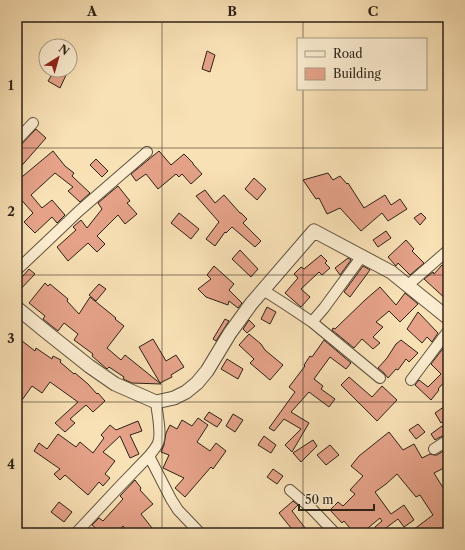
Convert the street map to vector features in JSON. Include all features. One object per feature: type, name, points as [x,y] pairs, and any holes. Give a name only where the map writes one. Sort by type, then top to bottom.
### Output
[{"type":"street","points":[[17,140],[33,123]]},
{"type":"street","points":[[17,270],[85,206],[146,152]]},
{"type":"street","points":[[17,308],[89,366],[115,384],[156,402],[174,398],[186,392],[197,383],[207,371],[239,320],[314,231],[391,272],[448,318]]},
{"type":"street","points":[[408,285],[446,252],[448,252]]},
{"type":"street","points":[[312,322],[362,256]]},
{"type":"street","points":[[263,290],[312,322],[380,378]]},
{"type":"street","points":[[412,380],[448,331]]},
{"type":"street","points":[[76,533],[156,448],[160,437],[156,402]]},
{"type":"street","points":[[434,449],[448,440]]},
{"type":"street","points":[[149,456],[178,510],[200,533]]},
{"type":"street","points":[[290,490],[312,508],[335,533]]},
{"type":"building","points":[[207,51],[215,55],[210,72],[202,69]]},
{"type":"building","points":[[50,78],[65,78],[60,88],[48,81]]},
{"type":"building","points":[[36,129],[46,138],[17,171],[17,149]]},
{"type":"building","points":[[53,151],[65,166],[74,173],[72,176],[90,193],[80,202],[68,191],[73,187],[55,173],[31,195],[42,208],[52,200],[65,215],[57,223],[52,217],[35,233],[24,222],[33,213],[17,195],[17,181]]},
{"type":"building","points":[[159,151],[171,165],[184,154],[202,174],[191,184],[182,174],[179,177],[176,174],[158,189],[146,174],[136,181],[131,174]]},
{"type":"building","points":[[96,159],[108,171],[102,177],[90,165]]},
{"type":"building","points":[[328,173],[333,180],[340,176],[347,184],[348,183],[364,208],[385,195],[391,205],[400,199],[407,209],[388,221],[382,213],[361,231],[340,208],[327,214],[319,198],[316,199],[303,180]]},
{"type":"building","points":[[254,178],[266,189],[257,200],[245,189]]},
{"type":"building","points":[[118,186],[130,201],[127,203],[137,214],[125,224],[118,215],[97,236],[105,244],[97,252],[88,243],[68,261],[57,247],[76,230],[73,227],[81,220],[87,228],[102,209],[98,203]]},
{"type":"building","points":[[205,190],[215,203],[224,195],[247,219],[243,223],[261,241],[255,247],[232,227],[226,233],[225,232],[215,246],[206,239],[219,222],[196,196]]},
{"type":"building","points":[[179,213],[199,229],[191,239],[171,223]]},
{"type":"building","points":[[421,213],[426,218],[420,225],[414,218]]},
{"type":"building","points":[[386,231],[391,238],[378,247],[373,240]]},
{"type":"building","points":[[406,240],[414,249],[412,251],[424,263],[410,275],[398,263],[396,266],[388,257]]},
{"type":"building","points":[[240,250],[258,269],[251,277],[232,259]]},
{"type":"building","points":[[321,255],[327,261],[325,263],[330,268],[322,275],[319,272],[301,289],[310,297],[301,307],[285,293],[298,278],[294,274],[301,267],[304,269]]},
{"type":"building","points":[[348,258],[351,260],[340,275],[335,268]]},
{"type":"building","points":[[442,265],[448,270],[448,301],[424,279],[433,272],[434,274]]},
{"type":"building","points":[[214,266],[234,284],[229,290],[242,303],[238,308],[229,301],[228,305],[206,297],[198,289],[211,279],[207,275]]},
{"type":"building","points":[[363,266],[370,270],[350,297],[344,292]]},
{"type":"building","points":[[29,269],[35,274],[17,293],[17,283]]},
{"type":"building","points":[[45,283],[48,286],[50,284],[68,299],[67,301],[79,314],[90,297],[116,318],[115,319],[124,326],[107,348],[121,360],[125,355],[161,384],[132,383],[123,379],[124,377],[109,367],[107,369],[92,356],[93,354],[74,340],[78,334],[64,323],[58,331],[43,319],[45,316],[29,303]]},
{"type":"building","points":[[99,284],[106,289],[96,301],[89,295]]},
{"type":"building","points":[[380,287],[396,305],[405,293],[418,304],[400,322],[389,311],[376,322],[383,327],[373,337],[380,343],[373,349],[362,339],[354,348],[332,330],[333,328],[335,329]]},
{"type":"building","points":[[267,307],[276,312],[270,324],[261,319]]},
{"type":"building","points":[[418,312],[438,333],[432,342],[427,337],[422,343],[407,329]]},
{"type":"building","points":[[225,319],[229,321],[216,341],[213,339]]},
{"type":"building","points":[[249,320],[255,326],[247,333],[243,329]]},
{"type":"building","points":[[249,334],[283,365],[270,380],[250,363],[254,359],[239,345]]},
{"type":"building","points":[[17,337],[35,351],[36,348],[52,359],[53,356],[61,360],[60,362],[88,384],[105,401],[93,412],[86,405],[70,419],[75,423],[65,432],[55,423],[78,402],[50,382],[42,393],[32,386],[17,407]]},
{"type":"building","points":[[153,339],[166,361],[176,355],[184,367],[171,375],[172,377],[160,383],[139,347]]},
{"type":"building","points":[[324,340],[351,363],[346,369],[330,357],[314,379],[323,386],[321,389],[335,399],[329,407],[309,392],[291,412],[309,423],[292,452],[285,445],[301,429],[284,419],[274,431],[269,428],[295,392],[289,387],[305,366],[304,365],[310,356],[312,357]]},
{"type":"building","points":[[401,340],[418,353],[409,362],[406,359],[398,370],[396,369],[388,378],[378,368],[396,344]]},
{"type":"building","points":[[448,342],[448,382],[446,380],[431,400],[415,385],[419,380],[428,387],[441,374],[431,364]]},
{"type":"building","points":[[227,359],[243,369],[238,379],[221,369]]},
{"type":"building","points":[[349,377],[372,397],[382,386],[397,400],[377,421],[341,385]]},
{"type":"building","points":[[448,404],[448,418],[441,423],[435,413]]},
{"type":"building","points":[[209,412],[222,420],[217,427],[204,419]]},
{"type":"building","points":[[233,414],[243,420],[235,432],[226,426]]},
{"type":"building","points":[[198,418],[208,425],[197,442],[210,451],[216,443],[226,451],[213,469],[211,467],[185,497],[175,488],[184,478],[163,468],[169,455],[161,452],[166,433],[170,425],[177,429],[182,420],[192,426]]},
{"type":"building","points":[[138,421],[142,431],[130,435],[139,454],[130,458],[120,436],[103,452],[115,461],[105,474],[110,478],[103,486],[99,482],[88,495],[65,475],[60,480],[54,474],[60,469],[34,451],[39,443],[47,449],[58,434],[76,447],[80,442],[93,453],[104,438],[101,435],[110,425],[116,430]]},
{"type":"building","points":[[418,424],[425,432],[416,439],[409,430]]},
{"type":"building","points":[[442,426],[448,434],[435,440],[431,434]]},
{"type":"building","points":[[389,432],[403,450],[414,444],[422,458],[430,454],[437,455],[448,448],[448,459],[445,457],[448,466],[434,473],[448,496],[448,529],[443,533],[409,533],[433,515],[420,495],[416,497],[397,474],[375,492],[391,514],[404,505],[414,520],[404,527],[398,519],[379,533],[375,527],[382,521],[380,518],[362,533],[354,533],[344,521],[342,523],[330,510],[338,502],[343,506],[355,494],[350,490],[363,476],[351,466],[359,456]]},
{"type":"building","points":[[264,436],[276,445],[271,453],[258,445]]},
{"type":"building","points":[[313,440],[317,446],[301,462],[293,453]]},
{"type":"building","points":[[330,445],[339,455],[326,465],[317,455]]},
{"type":"building","points":[[273,469],[283,476],[277,484],[267,477]]},
{"type":"building","points":[[135,480],[141,488],[140,490],[153,504],[141,514],[156,533],[129,533],[123,526],[120,529],[118,528],[114,533],[101,533],[92,525],[99,518],[103,521],[123,499],[120,496]]},
{"type":"building","points":[[293,501],[298,505],[292,511],[309,533],[295,533],[279,513]]},
{"type":"building","points":[[59,502],[72,512],[64,522],[51,512]]}]
